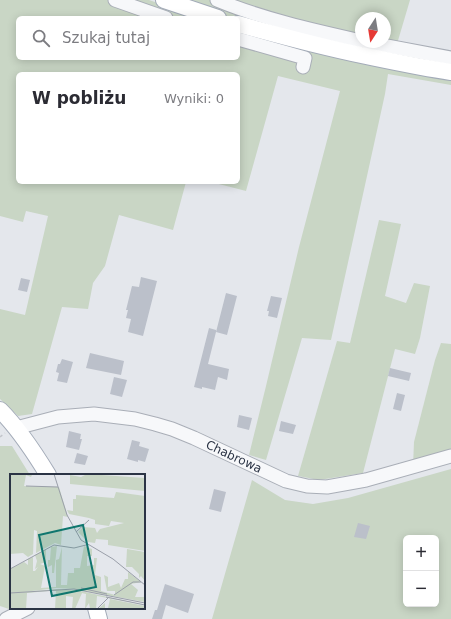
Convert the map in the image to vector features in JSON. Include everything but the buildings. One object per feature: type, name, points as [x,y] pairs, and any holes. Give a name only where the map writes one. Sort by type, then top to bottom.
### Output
[{"type":"main road","points":[[164,0],[212,16]]},
{"type":"main road","points":[[240,25],[327,48],[402,64],[451,72]]},
{"type":"main road","points":[[0,410],[16,428],[40,461],[47,474]]},
{"type":"main road","points":[[96,609],[99,619]]},
{"type":"street","points":[[115,0],[160,16]]},
{"type":"street","points":[[217,0],[250,13],[316,31],[355,40]]},
{"type":"street","points":[[240,40],[305,58],[304,67]]},
{"type":"street","points":[[391,47],[451,58]]},
{"type":"street","name":"Chabrowa","points":[[16,428],[58,417],[94,414],[135,419],[172,429],[286,481],[307,486],[327,487],[366,480],[451,456]]},
{"type":"street","points":[[6,619],[26,609]]},
{"type":"green space","points":[[0,0],[149,0],[195,16],[16,16],[16,60],[240,60],[240,29],[451,76],[451,85],[388,74],[385,94],[331,340],[302,338],[266,460],[249,455],[299,247],[340,91],[278,76],[246,191],[219,184],[240,184],[240,72],[16,72],[16,184],[185,184],[173,230],[119,215],[105,266],[93,283],[88,309],[62,307],[32,414],[18,416],[0,399],[0,309],[25,315],[48,216],[26,211],[23,222],[0,216]]},
{"type":"green space","points":[[177,0],[410,0],[397,44],[451,55],[451,66],[388,55],[293,35],[240,20],[240,16],[227,16]]},
{"type":"green space","points":[[379,220],[401,224],[385,296],[406,303],[414,283],[430,286],[420,338],[415,354],[395,349],[363,473],[319,480],[298,476],[337,341],[350,343]]},
{"type":"green space","points":[[441,343],[451,344],[451,456],[413,466],[414,442],[435,360]]},
{"type":"green space","points":[[0,446],[12,446],[29,474],[10,474],[10,608],[0,606]]},
{"type":"green space","points":[[451,469],[451,619],[212,619],[252,480],[285,500],[313,504],[348,498]]}]
